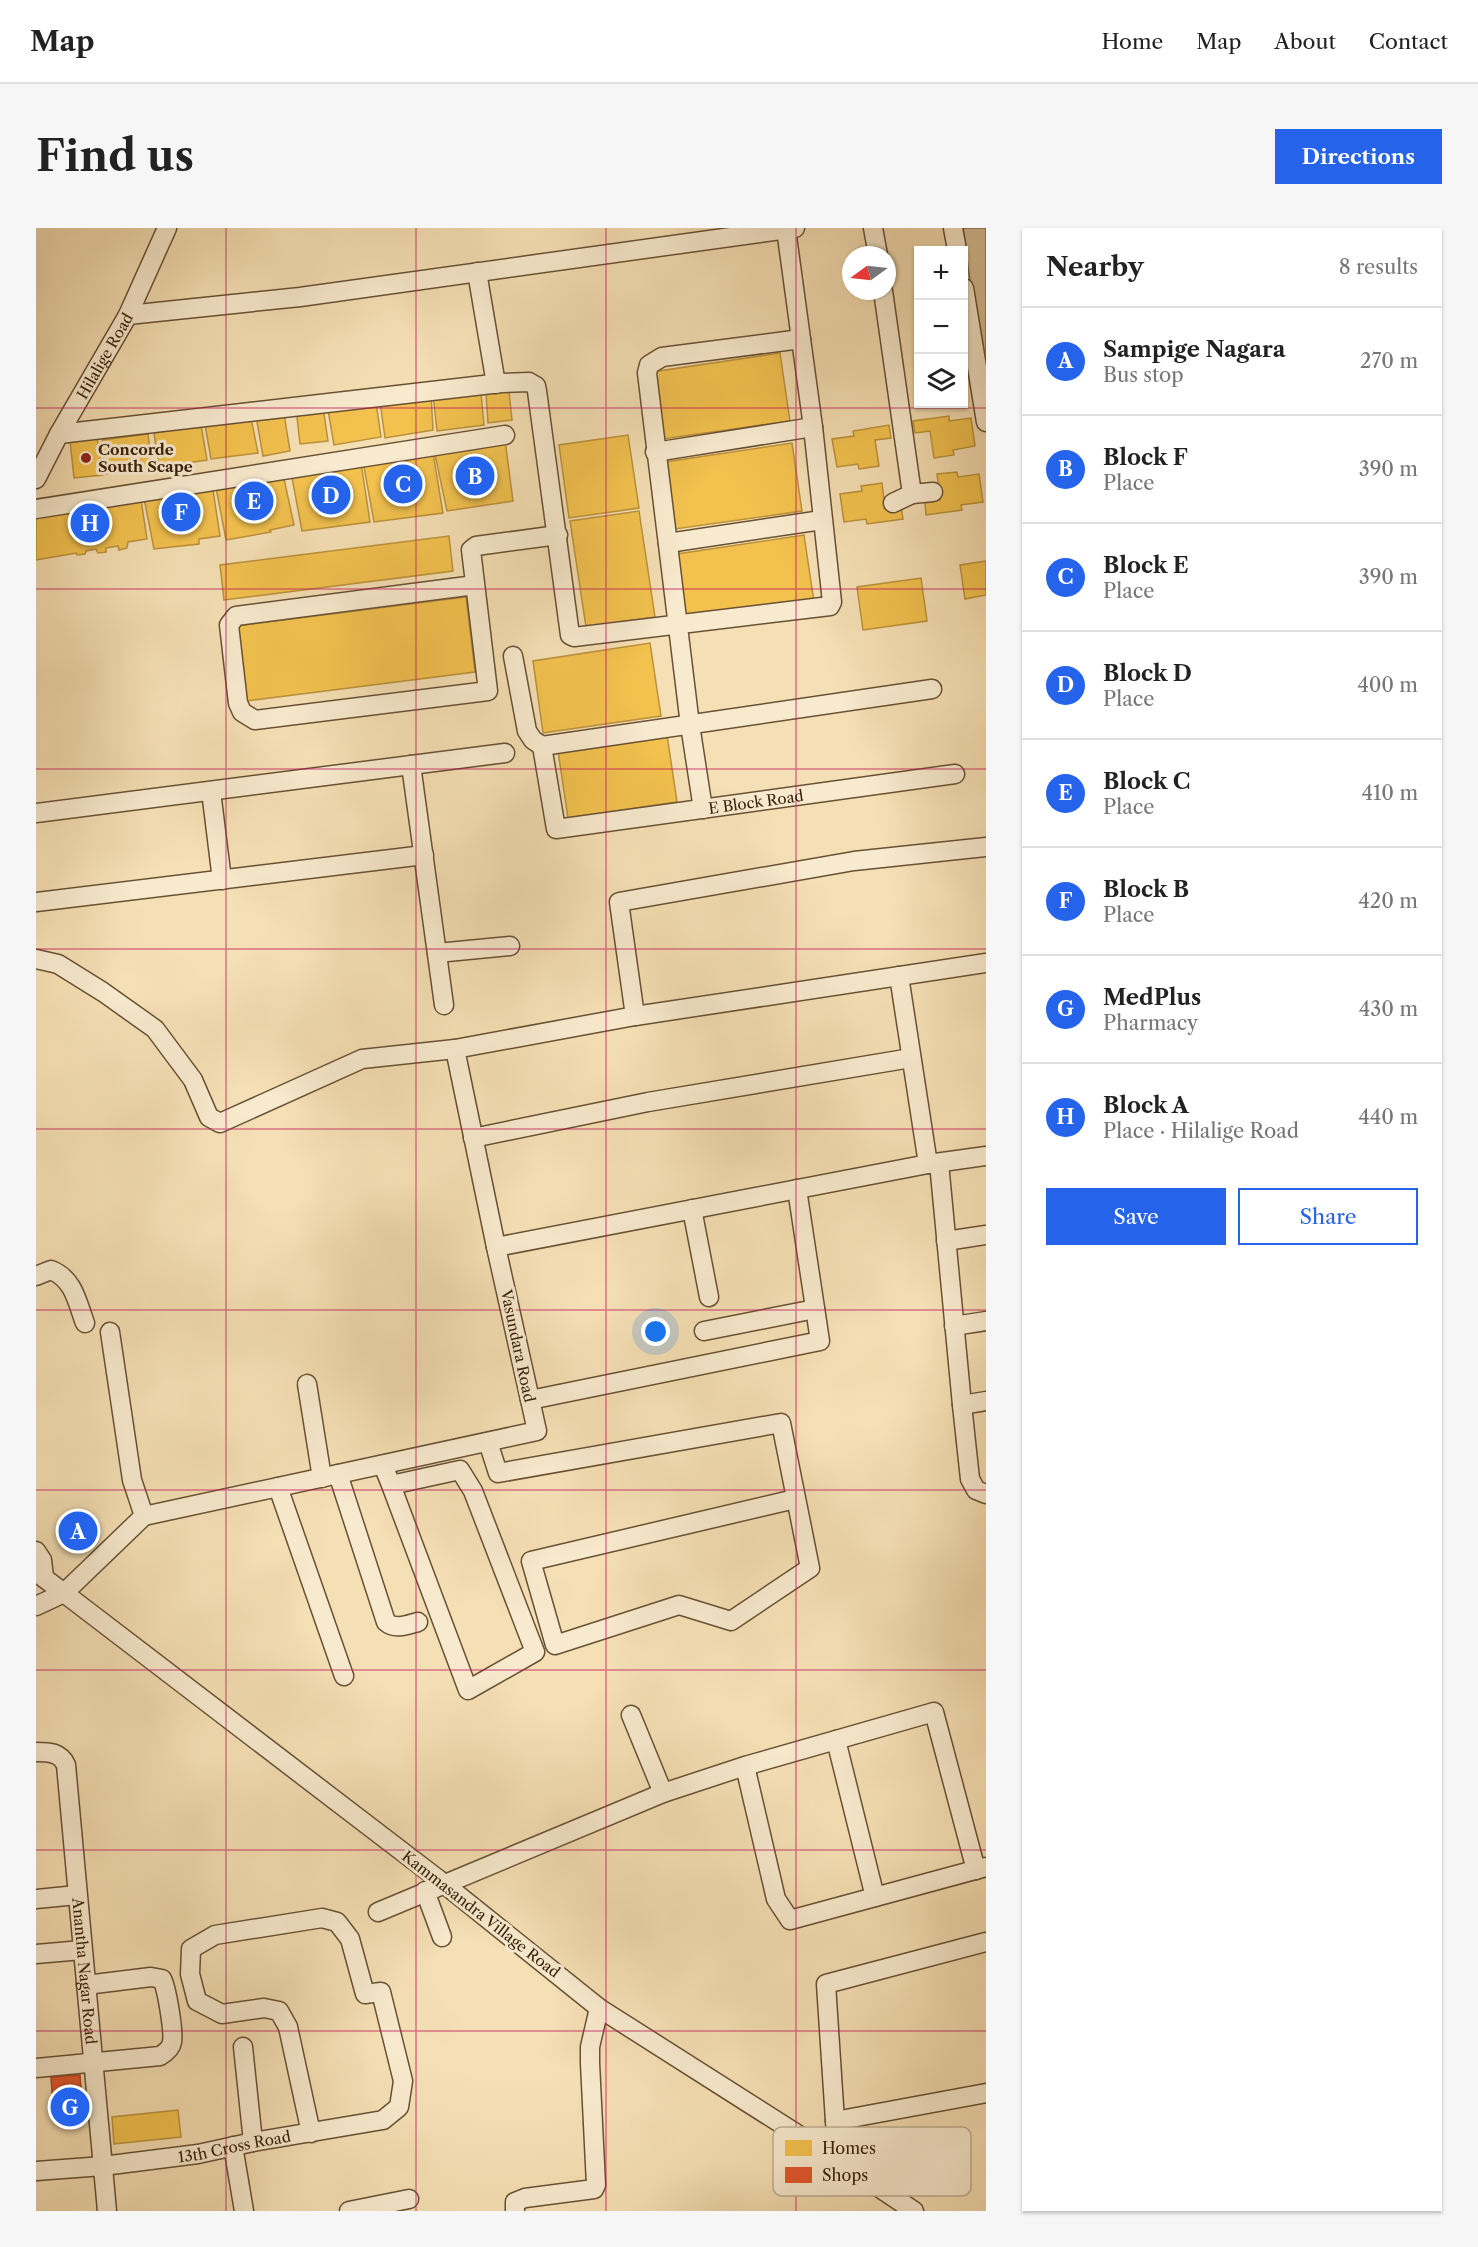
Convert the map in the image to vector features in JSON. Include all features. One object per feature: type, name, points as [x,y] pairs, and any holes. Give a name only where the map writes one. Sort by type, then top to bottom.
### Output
[{"type":"street","name":"Hilalige Road","points":[[36,479],[59,434],[128,315],[167,228]]},
{"type":"street","points":[[873,228],[876,246]]},
{"type":"street","points":[[953,228],[956,246]]},
{"type":"street","points":[[59,434],[530,382],[536,386],[570,635],[574,637],[830,606],[832,602],[801,339],[792,229],[300,297],[128,315]]},
{"type":"street","points":[[477,272],[496,384]]},
{"type":"street","points":[[884,300],[912,494]]},
{"type":"street","points":[[965,300],[986,422]]},
{"type":"street","points":[[703,809],[677,625],[647,373],[649,365],[662,357],[801,339]]},
{"type":"street","points":[[655,452],[813,427]]},
{"type":"street","points":[[36,509],[504,435]]},
{"type":"street","points":[[893,503],[912,494],[933,492]]},
{"type":"street","points":[[668,543],[822,520]]},
{"type":"street","points":[[488,691],[471,554],[473,548],[558,535]]},
{"type":"street","points":[[475,585],[236,616],[229,625],[238,703],[242,712],[255,720],[518,688]]},
{"type":"street","points":[[513,656],[529,736],[542,746],[932,689]]},
{"type":"street","name":"E Block Road","points":[[542,746],[556,829],[955,774]]},
{"type":"street","points":[[36,813],[505,753]]},
{"type":"street","points":[[411,765],[444,1005]]},
{"type":"street","points":[[211,791],[222,880]]},
{"type":"street","points":[[635,1016],[619,902],[854,861],[986,847]]},
{"type":"street","points":[[36,902],[423,855]]},
{"type":"street","points":[[437,953],[510,946]]},
{"type":"street","points":[[36,959],[58,964],[155,1029],[193,1080],[209,1117],[220,1123],[362,1059],[455,1049],[635,1016],[986,963]]},
{"type":"street","points":[[899,976],[911,1058],[933,1163],[946,1241],[970,1479],[976,1490],[986,1494]]},
{"type":"street","name":"Vasundara Road","points":[[144,1516],[537,1431],[455,1049]]},
{"type":"street","points":[[473,1138],[648,1102],[911,1058]]},
{"type":"street","points":[[496,1247],[933,1163],[986,1156]]},
{"type":"street","points":[[530,1400],[820,1341],[797,1190]]},
{"type":"street","points":[[692,1209],[709,1297]]},
{"type":"street","points":[[946,1241],[986,1235]]},
{"type":"street","points":[[36,1276],[51,1270],[67,1280],[85,1323]]},
{"type":"street","points":[[704,1331],[815,1309]]},
{"type":"street","points":[[954,1326],[986,1321]]},
{"type":"street","points":[[36,1606],[64,1593],[144,1516],[132,1480],[110,1332]]},
{"type":"street","points":[[307,1384],[330,1476],[386,1622],[391,1626],[418,1622]]},
{"type":"street","points":[[962,1405],[986,1401]]},
{"type":"street","points":[[488,1442],[498,1473],[781,1423],[810,1568],[731,1621],[679,1605],[555,1645],[531,1561],[795,1498]]},
{"type":"street","points":[[383,1465],[390,1485],[468,1690],[535,1652],[473,1491],[460,1470],[390,1485]]},
{"type":"street","points":[[278,1487],[344,1676]]},
{"type":"street","points":[[36,1551],[42,1560],[40,1574],[64,1593]]},
{"type":"street","name":"Kammasandra Village Road","points":[[64,1593],[444,1884],[599,2008],[786,2127]]},
{"type":"street","points":[[378,1912],[663,1793],[745,1766],[934,1712],[981,1868],[790,1920],[777,1899],[745,1766]]},
{"type":"street","points":[[631,1715],[663,1793]]},
{"type":"street","points":[[836,1740],[875,1897]]},
{"type":"street","name":"Anantha Nagar Road","points":[[36,1752],[57,1754],[63,1758],[66,1765],[107,2211]]},
{"type":"street","points":[[425,1892],[442,1936]]},
{"type":"street","points":[[36,1899],[77,1895]]},
{"type":"street","name":"13th Cross Road","points":[[36,2171],[103,2166],[198,2154],[253,2142],[311,2133],[383,2120],[399,2108],[403,2081],[381,1992],[365,1994],[350,1939],[337,1922],[322,1918],[215,1935],[191,1949],[190,1974],[197,2001],[222,2014],[264,2008],[279,2011],[288,2027],[311,2133]]},
{"type":"street","points":[[835,2127],[826,1984],[986,1942]]},
{"type":"street","points":[[36,1954],[82,1950]]},
{"type":"street","points":[[36,2068],[160,2056],[167,2051],[172,2042],[166,1988],[162,1979],[151,1977],[86,1985]]},
{"type":"street","points":[[514,2211],[515,2202],[525,2198],[594,2189],[596,2184],[590,2047],[599,2008]]},
{"type":"street","points":[[243,2047],[253,2142]]},
{"type":"street","points":[[835,2121],[986,2093]]},
{"type":"street","points":[[233,2146],[244,2211]]},
{"type":"street","name":"Kammasandra Village Road","points":[[892,2196],[914,2211]]},
{"type":"street","points":[[349,2211],[410,2199]]},
{"type":"shaded area","points":[[963,228],[986,228],[986,404],[968,266],[968,246],[965,246]]},
{"type":"building: Homes","points":[[780,353],[790,421],[662,439],[652,372]]},
{"type":"building: Homes","points":[[509,391],[512,420],[488,423],[486,393]]},
{"type":"building: Homes","points":[[481,393],[484,425],[437,431],[433,394]]},
{"type":"building: Homes","points":[[431,394],[433,430],[385,438],[380,402]]},
{"type":"building: Homes","points":[[376,402],[381,437],[334,445],[328,410]]},
{"type":"building: Homes","points":[[323,407],[328,441],[300,444],[297,417]]},
{"type":"building: Homes","points":[[284,414],[290,451],[263,456],[256,416]]},
{"type":"building: Homes","points":[[949,416],[949,421],[971,418],[975,446],[953,450],[954,455],[934,458],[930,431],[915,433],[913,421]]},
{"type":"building: Homes","points":[[251,418],[258,453],[211,459],[205,425]]},
{"type":"building: Homes","points":[[201,425],[207,460],[159,467],[154,433]]},
{"type":"building: Homes","points":[[889,425],[891,438],[875,440],[879,466],[859,469],[858,464],[837,467],[832,439],[854,436],[853,431]]},
{"type":"building: Homes","points":[[148,434],[152,467],[105,474],[102,440]]},
{"type":"building: Homes","points":[[628,435],[639,508],[569,518],[559,445]]},
{"type":"building: Homes","name":"Concorde South Scape","points":[[97,437],[103,475],[74,478],[70,441]]},
{"type":"building: Homes","points":[[505,440],[513,501],[447,511],[434,450]]},
{"type":"building: Homes","points":[[792,443],[802,511],[675,529],[665,462]]},
{"type":"building: Homes","points":[[432,447],[443,513],[374,522],[362,456]]},
{"type":"building: Homes","points":[[360,456],[370,522],[302,531],[290,467]]},
{"type":"building: Homes","points":[[281,465],[294,525],[270,530],[271,532],[226,540],[214,477]]},
{"type":"building: Homes","points":[[957,472],[958,477],[979,474],[983,502],[961,505],[962,510],[926,515],[925,503],[940,500],[937,474]]},
{"type":"building: Homes","points":[[211,477],[220,536],[199,539],[199,544],[154,549],[142,488]]},
{"type":"building: Homes","points":[[882,483],[885,509],[901,507],[903,519],[867,524],[866,519],[844,522],[840,494],[862,491],[861,486]]},
{"type":"building: Homes","points":[[140,493],[147,539],[128,542],[127,548],[119,550],[118,546],[106,548],[106,552],[98,553],[96,549],[86,551],[85,554],[77,555],[76,553],[36,560],[36,508]]},
{"type":"building: Homes","points":[[639,511],[655,617],[586,627],[570,521]]},
{"type":"building: Homes","points":[[804,535],[814,602],[687,621],[677,554]]},
{"type":"building: Homes","points":[[449,536],[453,571],[224,600],[220,565]]},
{"type":"building: Homes","points":[[986,561],[986,595],[965,599],[960,565]]},
{"type":"building: Homes","points":[[921,578],[927,621],[863,630],[857,587]]},
{"type":"building: Homes","points":[[466,597],[475,672],[247,701],[237,626]]},
{"type":"building: Homes","points":[[650,643],[661,716],[543,733],[533,661]]},
{"type":"building: Homes","points":[[667,735],[677,802],[568,818],[558,751]]},
{"type":"building: Homes","points":[[178,2110],[181,2137],[114,2144],[112,2117]]},
{"type":"building: Shops","points":[[80,2075],[83,2118],[54,2120],[51,2077]]},
{"type":"place","name":"Concorde South Scape","points":[[86,458]]},
{"type":"place","name":"Block F","points":[[475,476]]},
{"type":"place","name":"Block E","points":[[403,484]]},
{"type":"place","name":"Block D","points":[[331,495]]},
{"type":"place","name":"Block C","points":[[254,501]]},
{"type":"place","name":"Block B","points":[[181,512]]},
{"type":"place","name":"Block A","points":[[90,523]]},
{"type":"place","name":"Sampige Nagara","points":[[78,1531]]},
{"type":"place","name":"MedPlus","points":[[70,2107]]}]
